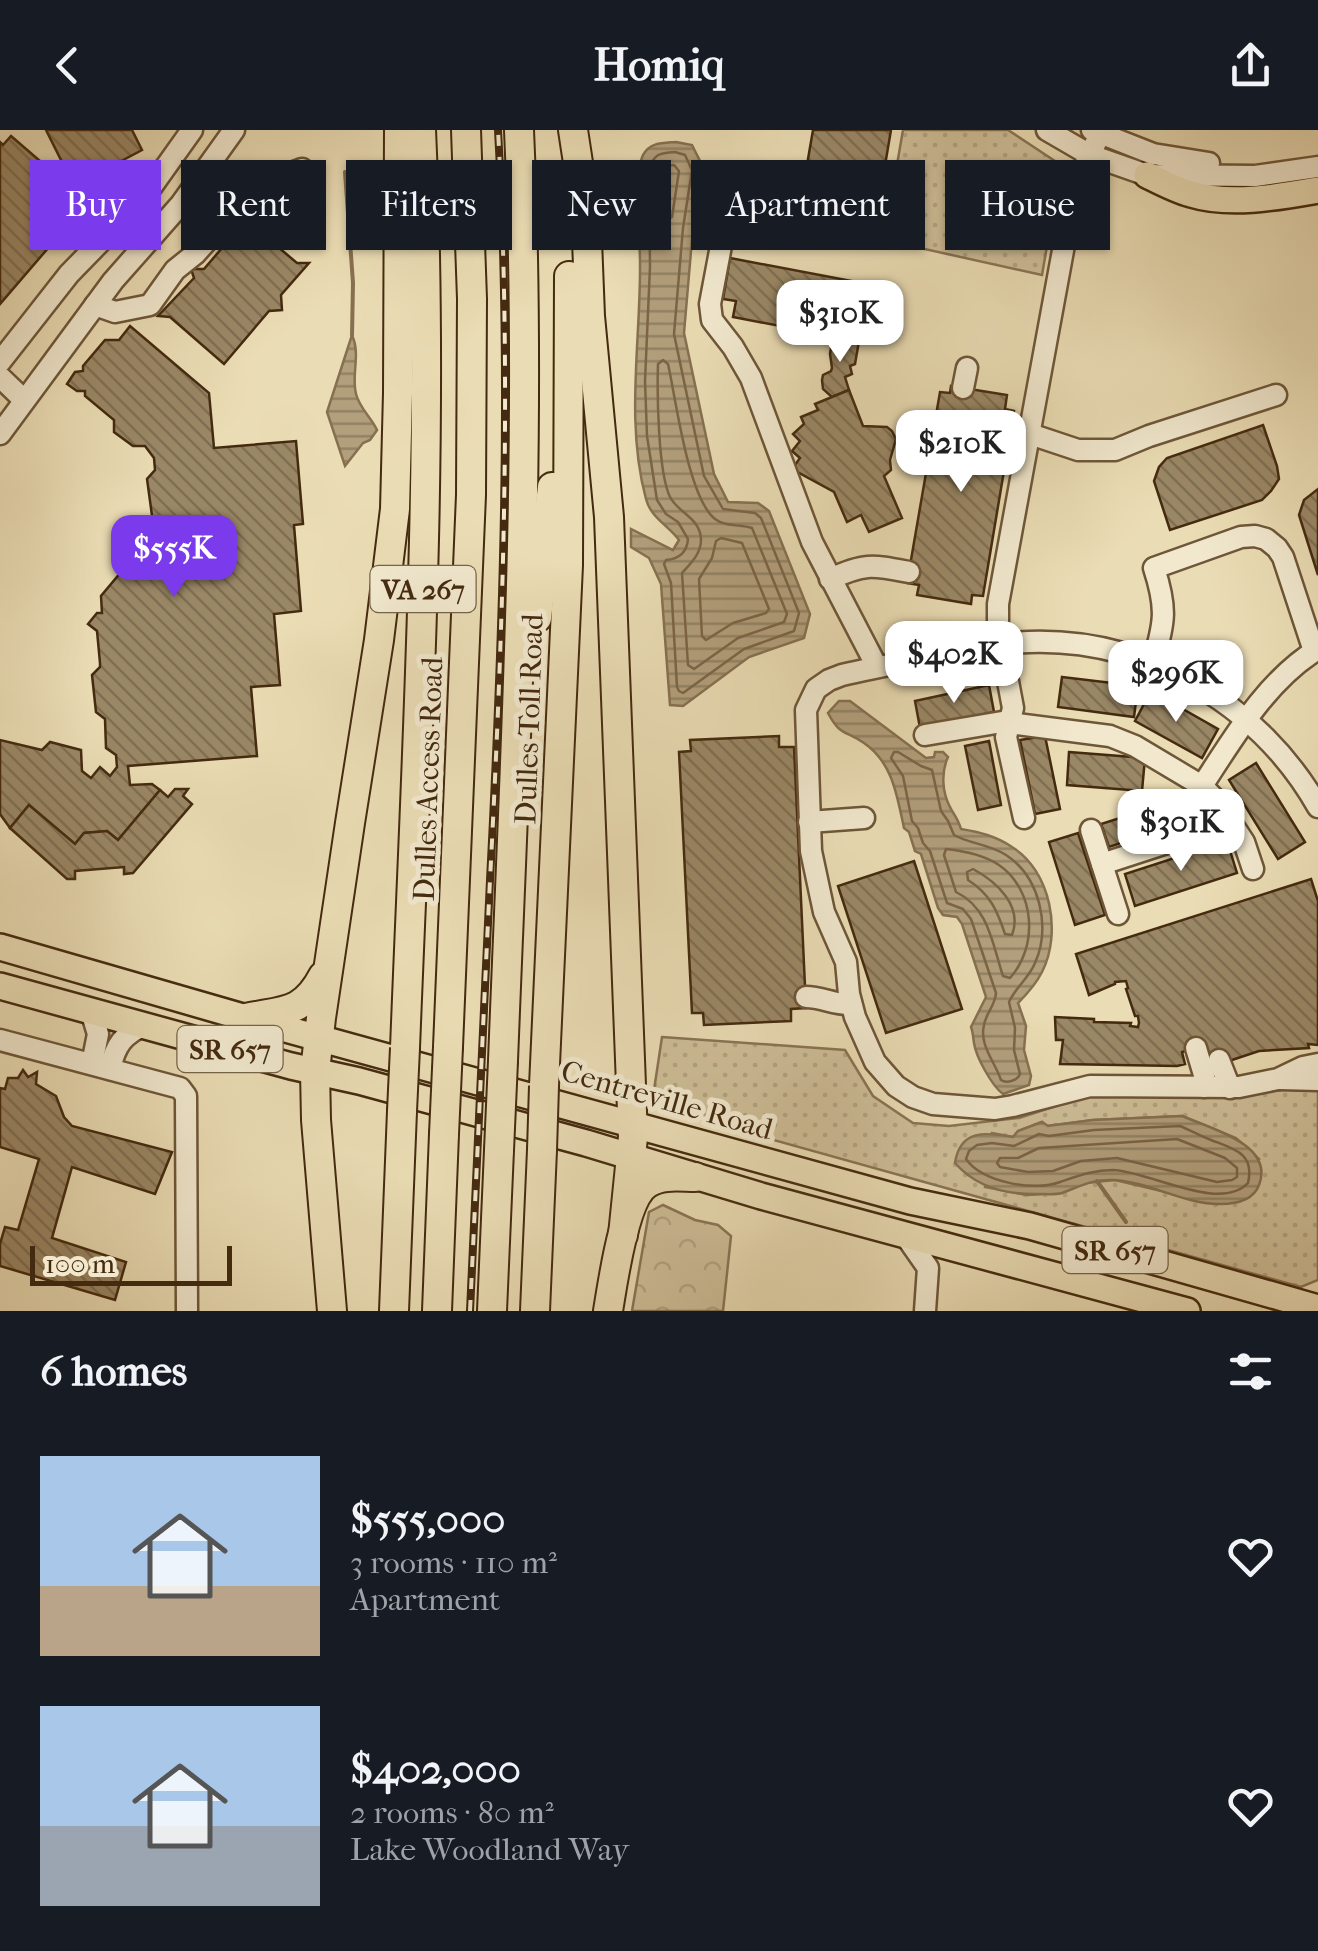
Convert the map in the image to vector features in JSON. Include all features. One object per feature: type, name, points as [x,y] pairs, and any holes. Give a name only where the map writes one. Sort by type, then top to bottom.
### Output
[{"type":"highway","points":[[332,1311],[315,1071],[379,640],[394,509],[399,130]]},
{"type":"highway","name":"VA 267","points":[[394,1311],[426,477],[427,330],[421,130]]},
{"type":"highway","name":"Dulles Access Road","points":[[436,1311],[471,495],[472,348],[466,130]]},
{"type":"highway","points":[[492,1311],[522,589],[526,390],[519,130]]},
{"type":"highway","name":"Dulles Toll Road","points":[[535,1311],[567,582],[570,316],[564,130]]},
{"type":"highway","points":[[573,130],[586,216],[590,316],[609,517],[633,1124],[623,1234],[608,1311]]},
{"type":"highway","points":[[512,822],[551,513],[553,436],[570,316]]},
{"type":"highway","points":[[246,1018],[304,1003],[330,961]]},
{"type":"highway","points":[[623,1234],[634,1197],[643,1186],[665,1177],[695,1177]]},
{"type":"main road","points":[[1147,175],[1203,197],[1249,198],[1318,190]]},
{"type":"main road","name":"Centreville Road","points":[[0,948],[910,1201],[1030,1226],[1318,1308]]},
{"type":"main road","name":"SR 657","points":[[0,986],[378,1086],[1188,1311]]},
{"type":"street","points":[[0,362],[70,274],[145,196],[192,130]]},
{"type":"street","points":[[2,425],[143,245],[181,204],[234,130]]},
{"type":"street","points":[[1047,130],[1090,154],[1147,175],[1255,176],[1318,168]]},
{"type":"street","points":[[1024,818],[1006,737],[1013,708],[997,620],[998,604],[1072,208],[1096,132],[1153,154],[1197,162],[1266,164],[1318,156]]},
{"type":"street","points":[[95,305],[115,312],[150,305],[174,270],[199,250]]},
{"type":"street","points":[[720,250],[711,316],[751,378],[812,542],[877,667]]},
{"type":"street","points":[[0,377],[24,400]]},
{"type":"street","points":[[1030,434],[1078,450],[1115,450],[1276,395]]},
{"type":"street","points":[[1153,662],[1164,617],[1154,568],[1248,536],[1272,543],[1284,557],[1316,650],[1292,669],[1245,720],[1202,786]]},
{"type":"street","points":[[830,579],[869,565],[909,572]]},
{"type":"street","points":[[1318,807],[1312,782],[1245,720],[1203,688],[1153,662],[1106,649],[1043,642],[1001,644],[877,667],[835,677],[816,689],[806,710],[800,754],[812,859],[824,912],[846,962],[851,1004],[875,1062],[896,1086],[914,1097],[944,1105],[1004,1108],[1100,1085],[1230,1088],[1278,1079],[1318,1080]]},
{"type":"street","points":[[925,735],[1010,723],[1110,736],[1155,756],[1202,786],[1244,842],[1253,868]]},
{"type":"street","points":[[809,822],[864,818]]},
{"type":"street","points":[[1102,864],[1231,822]]},
{"type":"street","points":[[1091,830],[1118,914]]},
{"type":"street","points":[[806,997],[851,1004]]},
{"type":"street","points":[[91,1011],[101,1066]]},
{"type":"street","points":[[101,1066],[124,1034],[144,1026]]},
{"type":"street","points":[[0,1040],[180,1088],[186,1096],[187,1311]]},
{"type":"street","points":[[1196,1048],[1204,1087]]},
{"type":"street","points":[[1219,1060],[1230,1088]]},
{"type":"street","points":[[1278,1079],[1318,1064]]},
{"type":"street","points":[[905,1235],[928,1268],[925,1311]]},
{"type":"green space","points":[[903,130],[1008,130],[1053,160],[945,160],[945,250],[1046,250],[1042,275],[925,249],[925,160],[898,160]]},
{"type":"green space","points":[[662,1037],[845,1050],[873,1096],[913,1123],[949,1126],[1019,1118],[1087,1096],[1198,1097],[1318,1087],[1318,1280],[1301,1287],[666,1110],[654,1090]],"holes":[[[1182,1116],[1236,1138],[1259,1159],[1217,1204],[1115,1180],[1085,1183],[1061,1193],[1027,1195],[985,1187],[992,1133],[1013,1137],[1018,1131],[1042,1122],[1047,1126]]]},
{"type":"green space","points":[[663,1205],[695,1220],[718,1225],[731,1236],[723,1311],[632,1311],[649,1212]]},
{"type":"water","points":[[657,144],[692,145],[700,160],[691,160],[691,250],[684,333],[714,474],[728,502],[758,503],[769,511],[810,614],[804,638],[749,657],[683,706],[670,705],[661,584],[649,558],[631,547],[631,529],[673,550],[679,540],[648,506],[636,440],[640,250],[671,250],[671,160],[642,160]]},
{"type":"water","points":[[352,335],[356,394],[377,430],[345,466],[327,412]]},
{"type":"water","points":[[839,701],[850,701],[926,758],[943,752],[948,757],[943,775],[945,795],[961,829],[1012,847],[1036,871],[1044,887],[1052,922],[1048,956],[1037,981],[1018,1003],[1026,1026],[1024,1050],[1031,1076],[1029,1085],[1003,1094],[981,1063],[971,1027],[986,997],[962,924],[957,917],[943,915],[938,908],[921,854],[915,851],[904,828],[892,781],[882,760],[840,729],[828,713]]},
{"type":"water","points":[[1182,1116],[1249,1148],[1261,1171],[1259,1185],[1252,1195],[1231,1203],[1206,1203],[1114,1180],[1056,1194],[1015,1193],[973,1179],[955,1163],[962,1144],[976,1135],[1013,1137],[1018,1131],[1042,1122],[1048,1126]]},
{"type":"building","points":[[46,130],[132,130],[142,150],[123,160],[61,160]]},
{"type":"building","points":[[813,130],[891,130],[886,160],[808,160]]},
{"type":"building","points":[[11,136],[39,160],[30,160],[30,250],[46,250],[0,304],[0,142],[3,145]]},
{"type":"building","points":[[220,250],[282,250],[297,263],[309,263],[281,295],[282,310],[269,311],[224,364],[170,317],[158,316],[194,278],[191,269],[204,269]]},
{"type":"building","points":[[730,258],[883,287],[877,324],[868,322],[864,342],[733,317],[736,301],[723,299]]},
{"type":"building","points":[[130,326],[209,393],[214,448],[296,441],[303,524],[294,525],[301,611],[274,614],[280,685],[251,687],[257,756],[128,766],[130,785],[152,784],[160,790],[118,840],[107,831],[84,833],[75,844],[29,805],[10,828],[0,814],[0,740],[42,750],[50,742],[81,750],[82,771],[91,778],[100,767],[110,776],[117,767],[116,755],[106,748],[105,719],[96,712],[92,675],[100,663],[97,631],[88,624],[97,613],[102,613],[101,596],[147,541],[136,532],[143,524],[153,523],[147,479],[155,470],[154,458],[145,446],[133,446],[114,432],[114,420],[85,396],[85,391],[67,384],[75,372],[83,371],[105,340],[119,340]]},
{"type":"building","points":[[833,336],[859,341],[855,364],[850,366],[852,374],[845,377],[849,390],[832,397],[823,389],[822,380],[832,368]]},
{"type":"building","points":[[951,386],[1007,395],[1005,409],[1014,411],[983,596],[972,595],[971,604],[917,595],[919,585],[907,583],[940,392],[950,393]]},
{"type":"building","points":[[849,390],[863,426],[887,427],[896,439],[891,470],[884,476],[902,518],[869,532],[861,515],[847,522],[834,492],[792,469],[800,458],[792,451],[800,441],[793,434],[804,424],[801,417],[818,410],[815,404]]},
{"type":"building","points":[[1263,425],[1279,479],[1271,491],[1262,500],[1170,530],[1154,481],[1159,467],[1167,458]]},
{"type":"building","points":[[1318,489],[1318,575],[1299,515],[1304,500]]},
{"type":"building","points":[[1062,677],[1138,686],[1134,717],[1058,707]]},
{"type":"building","points":[[989,685],[994,712],[920,728],[915,701]]},
{"type":"building","points":[[1151,691],[1218,729],[1202,758],[1135,721]]},
{"type":"building","points":[[779,736],[779,747],[794,747],[806,1008],[791,1009],[791,1021],[704,1025],[703,1013],[692,1013],[679,752],[691,751],[690,740]]},
{"type":"building","points":[[1045,736],[1060,809],[1035,814],[1020,740]]},
{"type":"building","points":[[989,741],[1001,805],[978,810],[965,746]]},
{"type":"building","points":[[1069,752],[1145,758],[1142,791],[1067,785]]},
{"type":"building","points":[[1256,763],[1305,842],[1278,859],[1229,780]]},
{"type":"building","points":[[175,789],[188,789],[183,796],[192,804],[133,873],[124,874],[124,867],[75,871],[75,879],[67,879],[10,828],[29,805],[75,844],[84,833],[107,831],[118,840],[160,790],[168,797]]},
{"type":"building","points":[[1198,793],[1205,815],[1109,847],[1101,824]]},
{"type":"building","points":[[1078,833],[1105,915],[1075,925],[1049,842]]},
{"type":"building","points":[[1227,841],[1237,873],[1135,906],[1125,874]]},
{"type":"building","points":[[914,861],[962,1009],[886,1033],[838,886]]},
{"type":"building","points":[[1311,879],[1318,901],[1318,1045],[1259,1051],[1210,1063],[1204,1045],[1182,1052],[1185,1064],[1177,1066],[1060,1064],[1063,1040],[1056,1040],[1055,1017],[1131,1023],[1130,1026],[1138,1027],[1139,1023],[1126,981],[1089,995],[1076,954]]},
{"type":"building","points":[[23,1070],[28,1077],[37,1072],[36,1084],[56,1096],[72,1126],[172,1152],[155,1194],[72,1167],[52,1238],[126,1262],[115,1300],[0,1266],[5,1227],[18,1230],[39,1159],[0,1147],[0,1088],[5,1089],[8,1078],[18,1078]]},
{"type":"waterway","points":[[345,172],[353,283],[352,335]]},
{"type":"waterway","points":[[1097,1181],[1126,1222]]},
{"type":"railway","points":[[470,1311],[502,599],[505,411],[498,130]]}]
